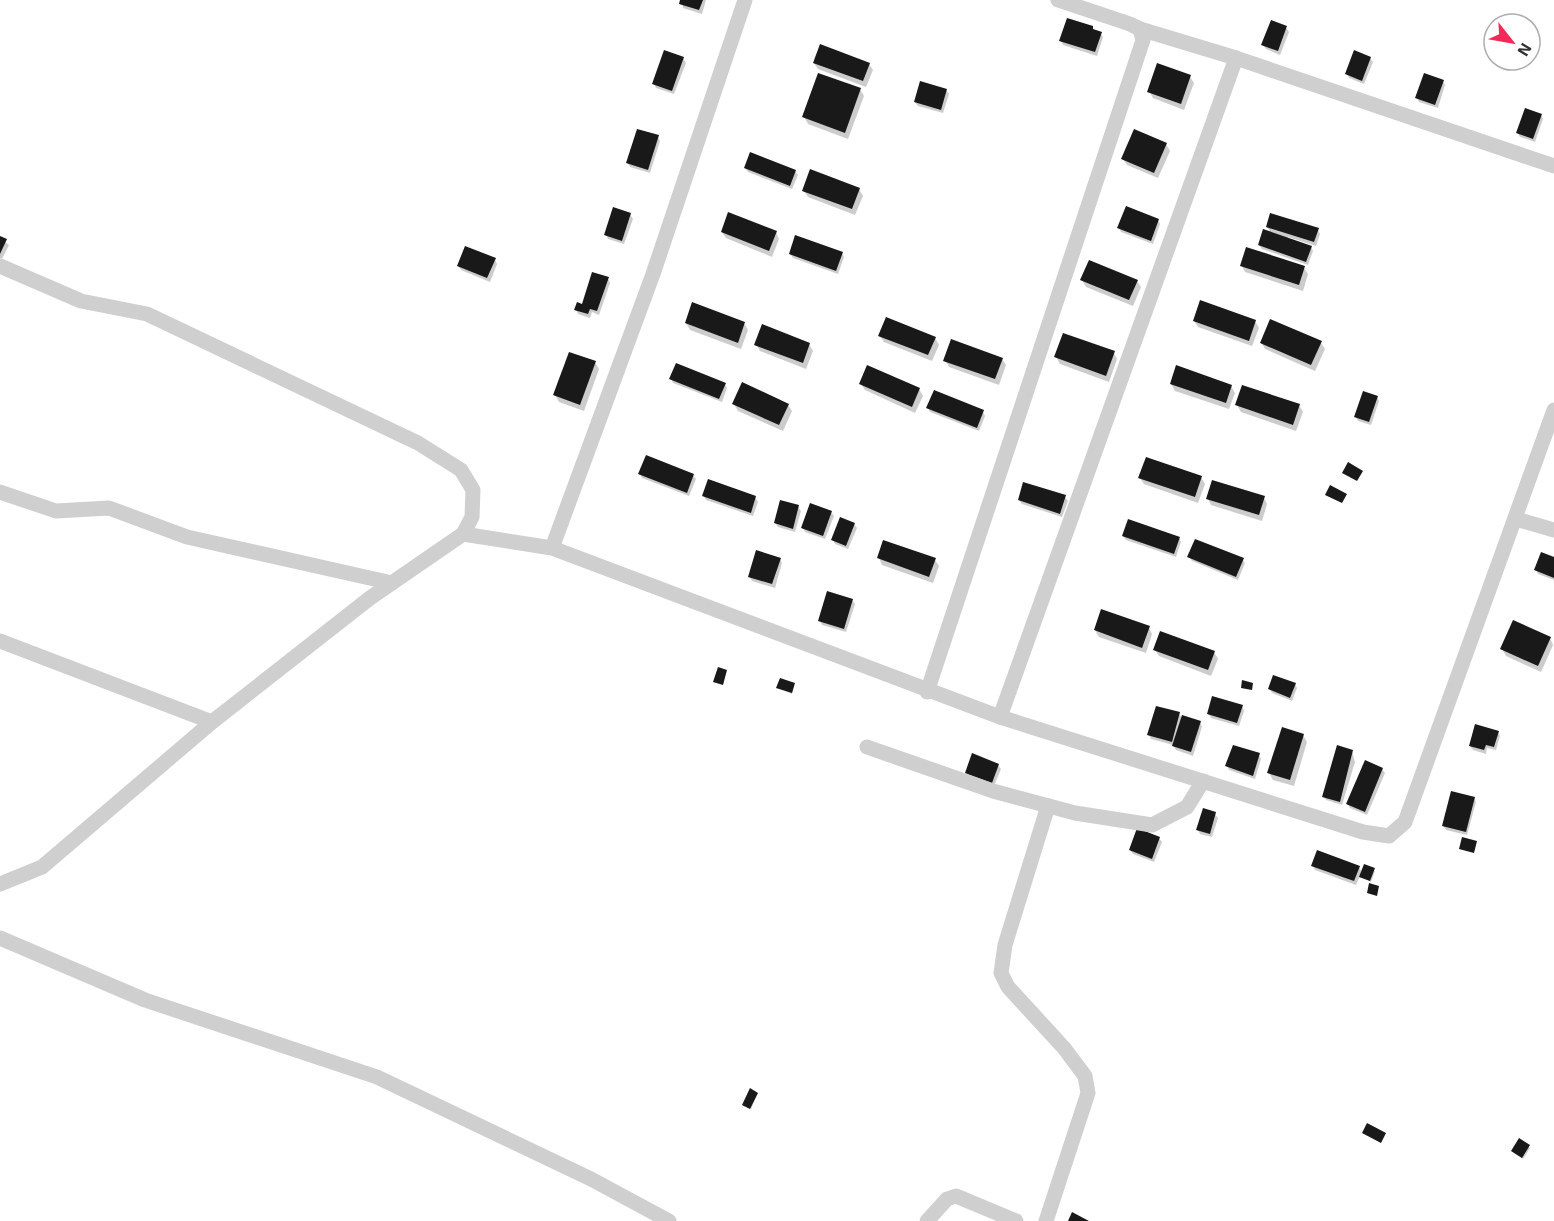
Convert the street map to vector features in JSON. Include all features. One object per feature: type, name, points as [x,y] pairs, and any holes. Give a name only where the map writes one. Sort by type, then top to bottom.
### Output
[{"type":"street","points":[[552,548],[653,274],[745,0]]},
{"type":"street","points":[[1058,0],[1554,166]]},
{"type":"street","points":[[927,692],[1143,40],[1140,29]]},
{"type":"street","points":[[1000,717],[1236,58]]},
{"type":"street","points":[[0,266],[81,301],[147,314],[418,443],[461,470],[473,490],[472,517],[464,534],[392,583],[212,722],[42,867],[0,884]]},
{"type":"street","points":[[464,534],[552,548],[927,692],[1363,832],[1389,836],[1405,822],[1554,410]]},
{"type":"street","points":[[0,492],[56,512],[110,508],[197,540],[392,583]]},
{"type":"street","points":[[1516,519],[1554,530]]},
{"type":"street","points":[[0,641],[212,722]]},
{"type":"street","points":[[867,747],[993,791],[1075,813],[1152,825],[1187,807],[1203,781]]},
{"type":"street","points":[[1046,1221],[1088,1093],[1085,1076],[1064,1048],[1008,987],[1001,973],[1005,945],[1048,806]]},
{"type":"street","points":[[0,938],[145,1000],[377,1077],[591,1179],[669,1221]]},
{"type":"street","points":[[927,1221],[947,1199],[956,1196],[1016,1221]]},
{"type":"building","points":[[680,0],[703,0],[699,10],[679,4]]},
{"type":"building","points":[[1067,18],[1093,26],[1093,29],[1102,32],[1095,52],[1059,41]]},
{"type":"building","points":[[1271,20],[1287,26],[1278,51],[1261,45]]},
{"type":"building","points":[[820,44],[870,63],[863,81],[813,63]]},
{"type":"building","points":[[664,50],[684,57],[672,91],[652,84]]},
{"type":"building","points":[[1354,50],[1371,57],[1362,81],[1345,74]]},
{"type":"building","points":[[1157,63],[1191,75],[1181,104],[1147,92]]},
{"type":"building","points":[[818,73],[861,88],[845,133],[802,117]]},
{"type":"building","points":[[1424,73],[1444,80],[1435,105],[1415,98]]},
{"type":"building","points":[[920,81],[947,89],[941,110],[914,102]]},
{"type":"building","points":[[1525,108],[1542,114],[1533,139],[1516,133]]},
{"type":"building","points":[[637,129],[659,135],[648,170],[626,163]]},
{"type":"building","points":[[1134,129],[1167,143],[1154,173],[1121,159]]},
{"type":"building","points":[[750,152],[796,170],[790,186],[744,168]]},
{"type":"building","points":[[810,169],[860,188],[852,209],[802,191]]},
{"type":"building","points":[[1126,206],[1159,219],[1151,241],[1117,228]]},
{"type":"building","points":[[613,207],[631,213],[622,241],[604,235]]},
{"type":"building","points":[[728,212],[777,231],[769,251],[721,232]]},
{"type":"building","points":[[1270,213],[1319,228],[1314,242],[1266,227]]},
{"type":"building","points":[[1263,229],[1312,246],[1306,262],[1258,245]]},
{"type":"building","points":[[795,235],[843,252],[836,271],[789,254]]},
{"type":"building","points":[[0,236],[7,239],[0,254]]},
{"type":"building","points":[[465,246],[496,258],[487,278],[457,266]]},
{"type":"building","points":[[1246,247],[1305,266],[1299,285],[1240,266]]},
{"type":"building","points":[[1089,260],[1138,280],[1129,300],[1080,280]]},
{"type":"building","points":[[592,272],[609,277],[597,311],[590,309],[588,314],[574,310],[577,302],[582,304]]},
{"type":"building","points":[[1200,300],[1256,320],[1249,341],[1193,321]]},
{"type":"building","points":[[692,302],[745,322],[738,343],[685,323]]},
{"type":"building","points":[[886,317],[936,337],[928,355],[878,336]]},
{"type":"building","points":[[1270,319],[1322,341],[1311,365],[1260,343]]},
{"type":"building","points":[[762,324],[810,343],[803,363],[754,345]]},
{"type":"building","points":[[1063,333],[1115,351],[1106,376],[1054,357]]},
{"type":"building","points":[[951,339],[1003,358],[995,379],[943,361]]},
{"type":"building","points":[[569,352],[596,361],[580,405],[553,395]]},
{"type":"building","points":[[676,363],[726,383],[719,399],[669,379]]},
{"type":"building","points":[[867,365],[920,388],[912,407],[859,384]]},
{"type":"building","points":[[1176,365],[1232,385],[1226,403],[1170,384]]},
{"type":"building","points":[[742,382],[789,404],[779,425],[732,404]]},
{"type":"building","points":[[1242,385],[1300,404],[1293,425],[1235,405]]},
{"type":"building","points":[[934,390],[984,410],[977,428],[926,408]]},
{"type":"building","points":[[1363,391],[1378,396],[1369,422],[1354,417]]},
{"type":"building","points":[[646,455],[694,474],[687,493],[638,474]]},
{"type":"building","points":[[1146,457],[1202,476],[1195,497],[1138,478]]},
{"type":"building","points":[[1348,462],[1363,471],[1357,481],[1342,473]]},
{"type":"building","points":[[708,479],[756,496],[751,513],[702,496]]},
{"type":"building","points":[[1212,480],[1265,496],[1259,515],[1206,499]]},
{"type":"building","points":[[1023,482],[1066,495],[1060,514],[1018,500]]},
{"type":"building","points":[[1330,485],[1347,494],[1342,503],[1325,495]]},
{"type":"building","points":[[780,500],[799,505],[793,529],[774,523]]},
{"type":"building","points":[[810,503],[832,511],[823,536],[801,528]]},
{"type":"building","points":[[840,517],[855,523],[846,546],[831,540]]},
{"type":"building","points":[[1128,519],[1180,537],[1174,554],[1122,536]]},
{"type":"building","points":[[1195,539],[1244,558],[1236,577],[1187,557]]},
{"type":"building","points":[[883,540],[936,558],[929,577],[877,558]]},
{"type":"building","points":[[756,550],[781,558],[772,584],[748,577]]},
{"type":"building","points":[[1541,552],[1554,557],[1554,578],[1534,570]]},
{"type":"building","points":[[827,591],[853,599],[844,629],[818,621]]},
{"type":"building","points":[[1101,609],[1150,626],[1142,648],[1094,630]]},
{"type":"building","points":[[1513,620],[1551,637],[1538,666],[1500,649]]},
{"type":"building","points":[[1160,631],[1215,651],[1208,670],[1153,650]]},
{"type":"building","points":[[718,667],[727,670],[723,685],[713,682]]},
{"type":"building","points":[[1273,675],[1296,683],[1290,698],[1268,689]]},
{"type":"building","points":[[780,678],[795,683],[792,693],[776,688]]},
{"type":"building","points":[[1242,680],[1253,683],[1252,690],[1241,688]]},
{"type":"building","points":[[1212,696],[1243,705],[1237,723],[1207,714]]},
{"type":"building","points":[[1156,706],[1180,712],[1172,742],[1147,735]]},
{"type":"building","points":[[1182,715],[1201,721],[1191,752],[1172,746]]},
{"type":"building","points":[[1475,724],[1499,731],[1494,747],[1486,745],[1484,750],[1469,746]]},
{"type":"building","points":[[1282,727],[1304,734],[1290,780],[1267,773]]},
{"type":"building","points":[[1233,745],[1260,753],[1253,776],[1225,766]]},
{"type":"building","points":[[1337,745],[1353,750],[1340,802],[1322,797]]},
{"type":"building","points":[[972,753],[999,764],[992,783],[965,773]]},
{"type":"building","points":[[1365,760],[1383,768],[1365,812],[1346,804]]},
{"type":"building","points":[[1451,791],[1475,797],[1466,832],[1442,826]]},
{"type":"building","points":[[1203,808],[1216,812],[1210,834],[1196,830]]},
{"type":"building","points":[[1137,828],[1160,837],[1152,859],[1129,850]]},
{"type":"building","points":[[1462,837],[1477,841],[1474,853],[1459,849]]},
{"type":"building","points":[[1317,850],[1360,866],[1354,881],[1311,866]]},
{"type":"building","points":[[1364,864],[1375,868],[1370,881],[1359,877]]},
{"type":"building","points":[[1369,883],[1379,886],[1377,896],[1367,893]]},
{"type":"building","points":[[750,1088],[758,1093],[750,1109],[742,1105]]},
{"type":"building","points":[[1367,1123],[1386,1133],[1381,1143],[1362,1133]]},
{"type":"building","points":[[1519,1138],[1530,1145],[1522,1158],[1511,1151]]},
{"type":"building","points":[[1072,1212],[1089,1221],[1068,1221]]}]
